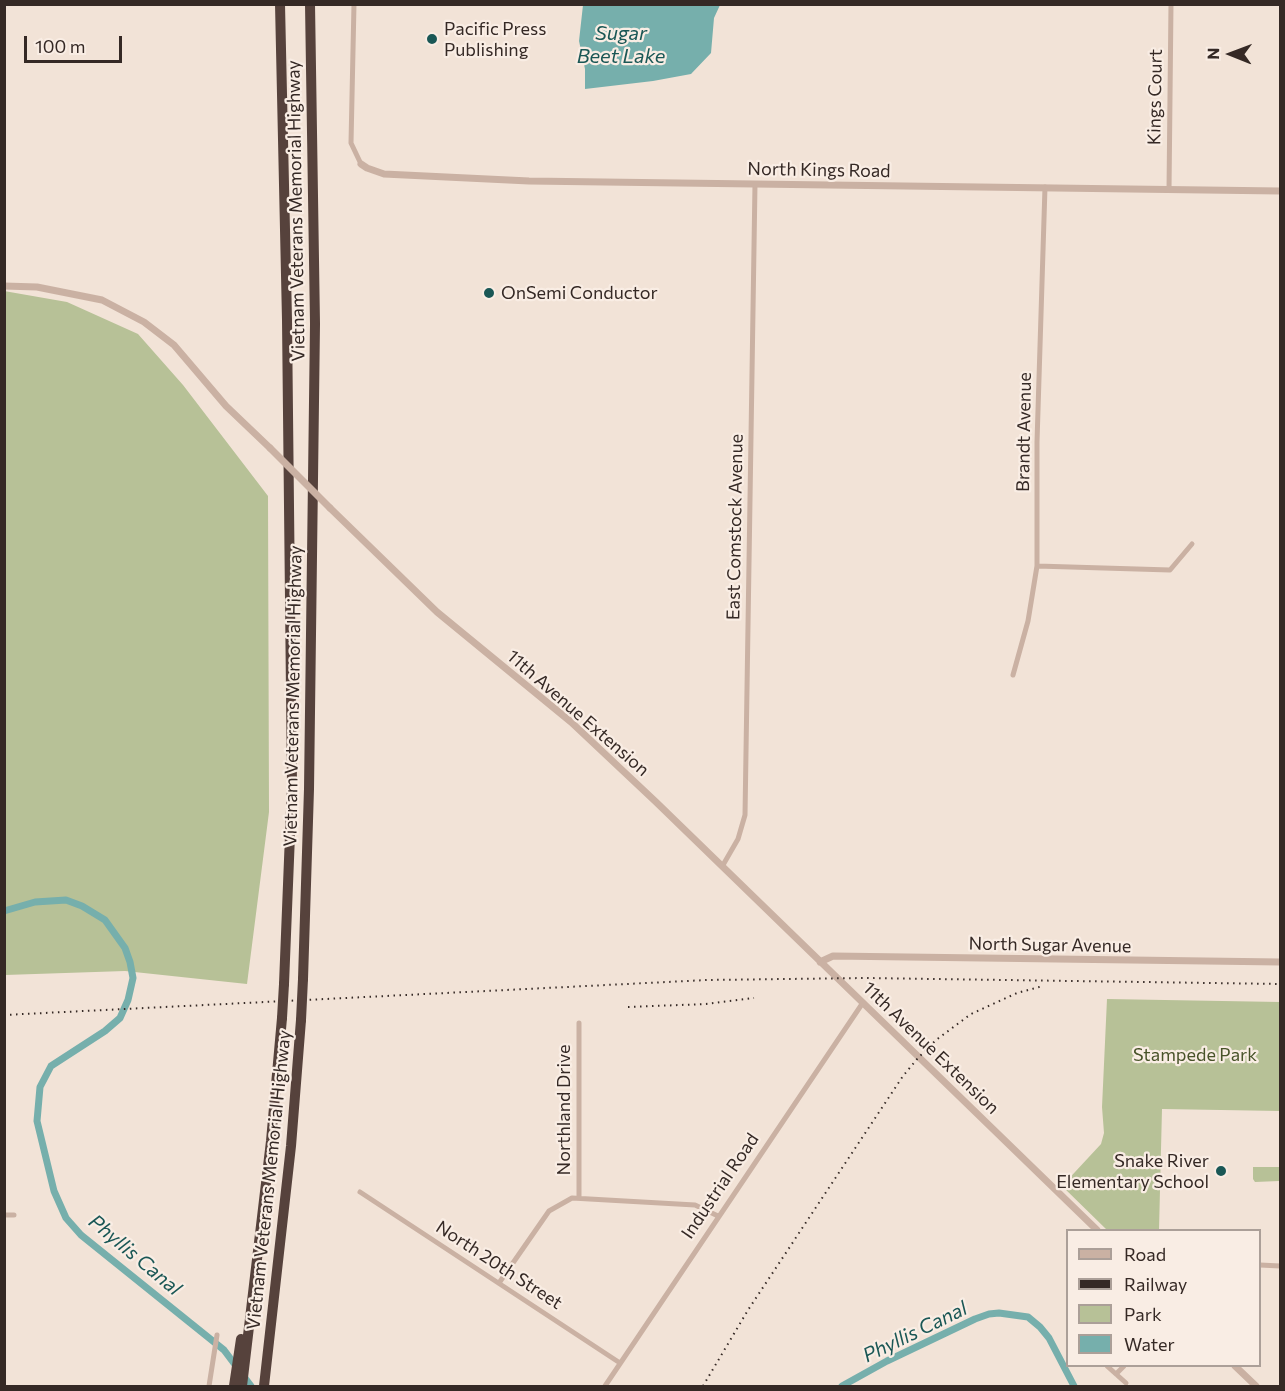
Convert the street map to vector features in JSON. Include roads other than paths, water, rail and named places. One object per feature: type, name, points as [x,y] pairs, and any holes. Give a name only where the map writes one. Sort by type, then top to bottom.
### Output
[{"type":"highway","name":"Vietnam Veterans Memorial Highway","points":[[258,1254],[282,1018],[291,773],[287,320],[280,4]]},
{"type":"highway","name":"Vietnam Veterans Memorial Highway","points":[[264,1386],[291,1146],[303,979],[309,789],[315,324],[310,4]]},
{"type":"highway","points":[[237,1386],[239,1351],[258,1254]]},
{"type":"highway","points":[[237,1386],[245,1362],[258,1254]]},
{"type":"street","points":[[354,4],[351,143],[361,164]]},
{"type":"street","name":"Kings Court","points":[[1169,190],[1171,4]]},
{"type":"street","name":"North Kings Road","points":[[361,164],[384,174],[600,183],[1281,191]]},
{"type":"street","name":"East Comstock Avenue","points":[[723,865],[738,839],[745,815],[755,184]]},
{"type":"street","name":"Brandt Avenue","points":[[1013,675],[1028,621],[1037,566],[1037,442],[1045,187]]},
{"type":"street","name":"11th Avenue Extension","points":[[4,286],[37,286],[102,300],[144,322],[174,345],[226,406],[437,612],[579,730],[723,865],[862,1004],[1096,1229]]},
{"type":"street","points":[[1037,566],[1170,570],[1192,544]]},
{"type":"street","name":"North Sugar Avenue","points":[[820,962],[833,957],[1281,962]]},
{"type":"street","name":"Industrial Road","points":[[605,1386],[862,1004]]},
{"type":"street","name":"Northland Drive","points":[[579,1023],[579,1198]]},
{"type":"street","name":"North 20th Street","points":[[360,1192],[620,1363]]},
{"type":"street","points":[[499,1283],[549,1211],[572,1198],[695,1205],[718,1216]]},
{"type":"street","points":[[4,1215],[14,1215]]},
{"type":"street","points":[[1261,1265],[1281,1266]]},
{"type":"street","points":[[209,1386],[217,1335]]},
{"type":"street","points":[[1109,1367],[1126,1383]]},
{"type":"street","points":[[1116,1374],[1122,1367]]},
{"type":"street","points":[[1237,1367],[1256,1386]]},
{"type":"water","name":"Sugar Beet Lake","points":[[583,4],[720,5],[714,18],[711,53],[691,74],[585,89],[585,69],[579,41]]},
{"type":"waterway","name":"Phyllis Canal","points":[[4,911],[35,902],[66,900],[82,906],[105,920],[125,948],[133,978],[128,1000],[120,1018],[105,1031],[51,1066],[40,1087],[37,1121],[54,1191],[66,1218],[81,1235],[224,1350],[251,1386]]},
{"type":"waterway","name":"Phyllis Canal","points":[[842,1386],[887,1361],[975,1319],[999,1313],[1028,1317],[1040,1327],[1049,1338],[1074,1386]]},
{"type":"railway","points":[[4,1015],[707,980],[866,978],[1280,984]]},
{"type":"railway","points":[[703,1386],[748,1310],[903,1076],[918,1058],[936,1040],[971,1014],[1017,993],[1043,986]]},
{"type":"railway","points":[[628,1007],[706,1004],[754,998]]},
{"type":"place","name":"Pacific Press Publishing","points":[[432,39]]},
{"type":"place","name":"OnSemi Conductor","points":[[489,293]]},
{"type":"place","name":"Snake River Elementary School","points":[[1221,1171]]},
{"type":"park label","name":"Stampede Park","points":[[1195,1055]]}]
